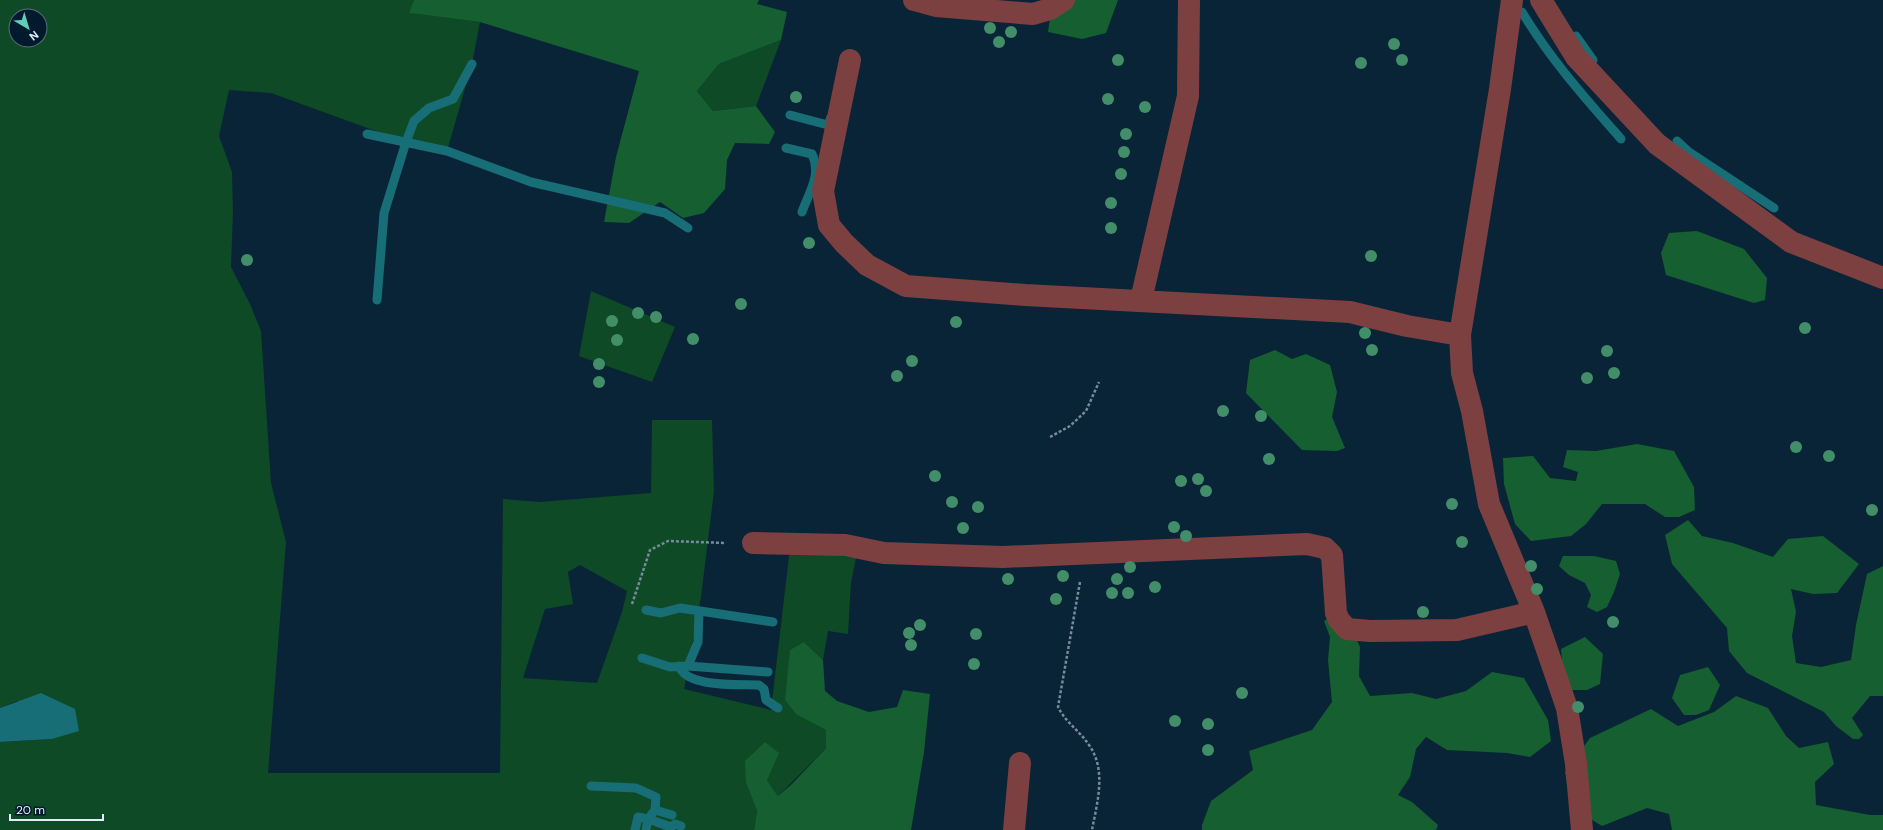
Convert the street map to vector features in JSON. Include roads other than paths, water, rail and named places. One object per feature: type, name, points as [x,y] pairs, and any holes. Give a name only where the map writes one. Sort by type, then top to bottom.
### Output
[{"type":"street","points":[[914,0],[936,6],[1033,14],[1050,9],[1064,0]]},
{"type":"street","points":[[1140,300],[1188,96],[1188,0]]},
{"type":"street","points":[[1512,0],[1500,89],[1460,335],[1462,373],[1472,411],[1489,504],[1534,612],[1567,708],[1576,764],[1582,830]]},
{"type":"street","points":[[1541,0],[1576,57],[1657,144],[1791,242],[1883,278]]},
{"type":"street","points":[[850,60],[823,191],[829,225],[844,243],[867,265],[906,286],[1025,295],[1350,312],[1407,326],[1460,335]]},
{"type":"street","points":[[753,543],[845,545],[884,553],[1003,557],[1307,544],[1325,548],[1332,556],[1336,613],[1339,620],[1347,629],[1370,632],[1457,630],[1534,612]]},
{"type":"street","points":[[1014,830],[1020,763]]},
{"type":"waterway","points":[[1522,12],[1556,62],[1621,139]]},
{"type":"waterway","points":[[1576,36],[1593,60]]},
{"type":"waterway","points":[[377,300],[384,213],[414,121],[429,108],[453,99],[472,64]]},
{"type":"waterway","points":[[790,115],[828,125],[831,117]]},
{"type":"waterway","points":[[367,134],[447,151],[531,182],[665,213],[688,228]]},
{"type":"waterway","points":[[1677,141],[1689,152],[1774,208]]},
{"type":"waterway","points":[[786,148],[812,154],[815,162],[815,176],[802,212]]},
{"type":"waterway","points":[[646,610],[661,613],[680,608],[773,622]]},
{"type":"waterway","points":[[688,666],[698,642],[699,611]]},
{"type":"waterway","points":[[642,658],[670,667],[688,666],[768,672]]},
{"type":"waterway","points":[[679,666],[684,673],[692,678],[702,681],[727,684],[759,685],[764,689],[766,700],[778,708]]},
{"type":"waterway","points":[[591,786],[636,788],[656,797],[655,810],[672,815]]},
{"type":"waterway","points":[[655,810],[648,819],[671,827],[675,824],[681,826]]},
{"type":"waterway","points":[[635,830],[638,817],[648,819],[646,830]]}]
